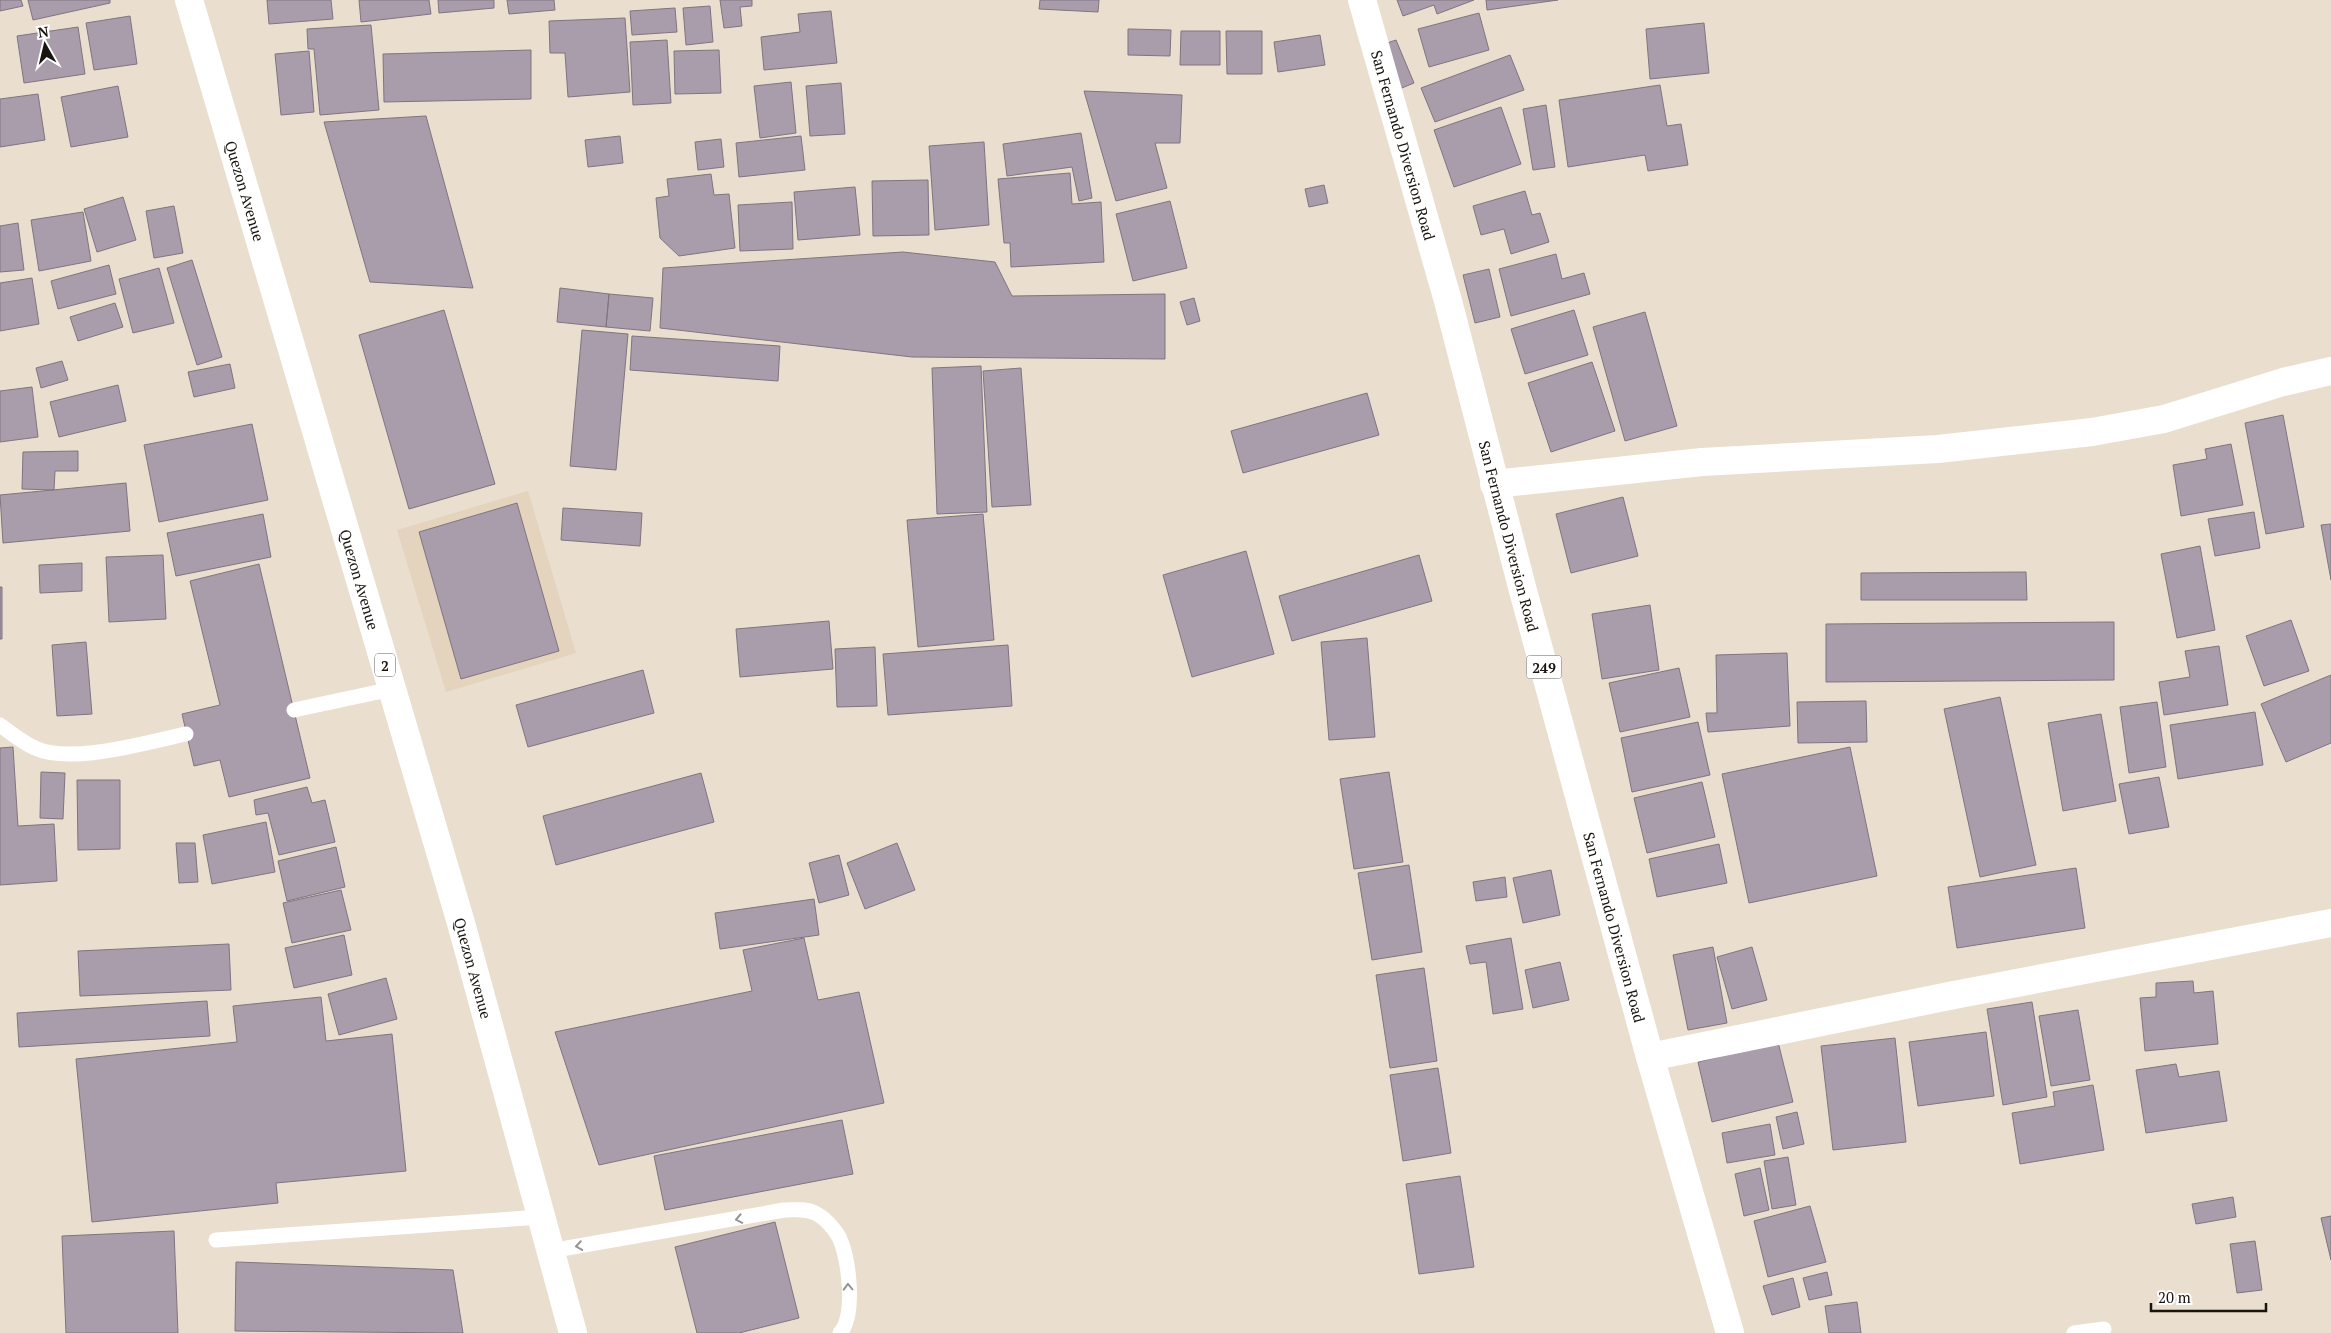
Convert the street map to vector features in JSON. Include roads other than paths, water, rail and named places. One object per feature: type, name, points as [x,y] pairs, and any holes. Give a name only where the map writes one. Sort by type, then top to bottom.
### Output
[{"type":"main road","name":"Quezon Avenue","points":[[189,0],[461,923],[573,1333]]},
{"type":"main road","name":"San Fernando Diversion Road","points":[[1362,0],[1448,301],[1494,484],[1650,1057],[1730,1333]]},
{"type":"main road","points":[[1494,484],[1702,462],[1938,449],[2092,432],[2164,418],[2283,382],[2331,371]]},
{"type":"main road","points":[[1650,1057],[1954,995],[2331,923]]},
{"type":"lane","points":[[294,710],[392,689]]},
{"type":"lane","points":[[0,725],[36,748],[57,755],[78,755],[186,734]]},
{"type":"lane","points":[[550,1251],[784,1210],[800,1209],[814,1212],[828,1223],[838,1236],[848,1268],[847,1322],[840,1333]]},
{"type":"lane","points":[[216,1240],[541,1217]]},
{"type":"lane","points":[[2074,1333],[2104,1329]]}]
